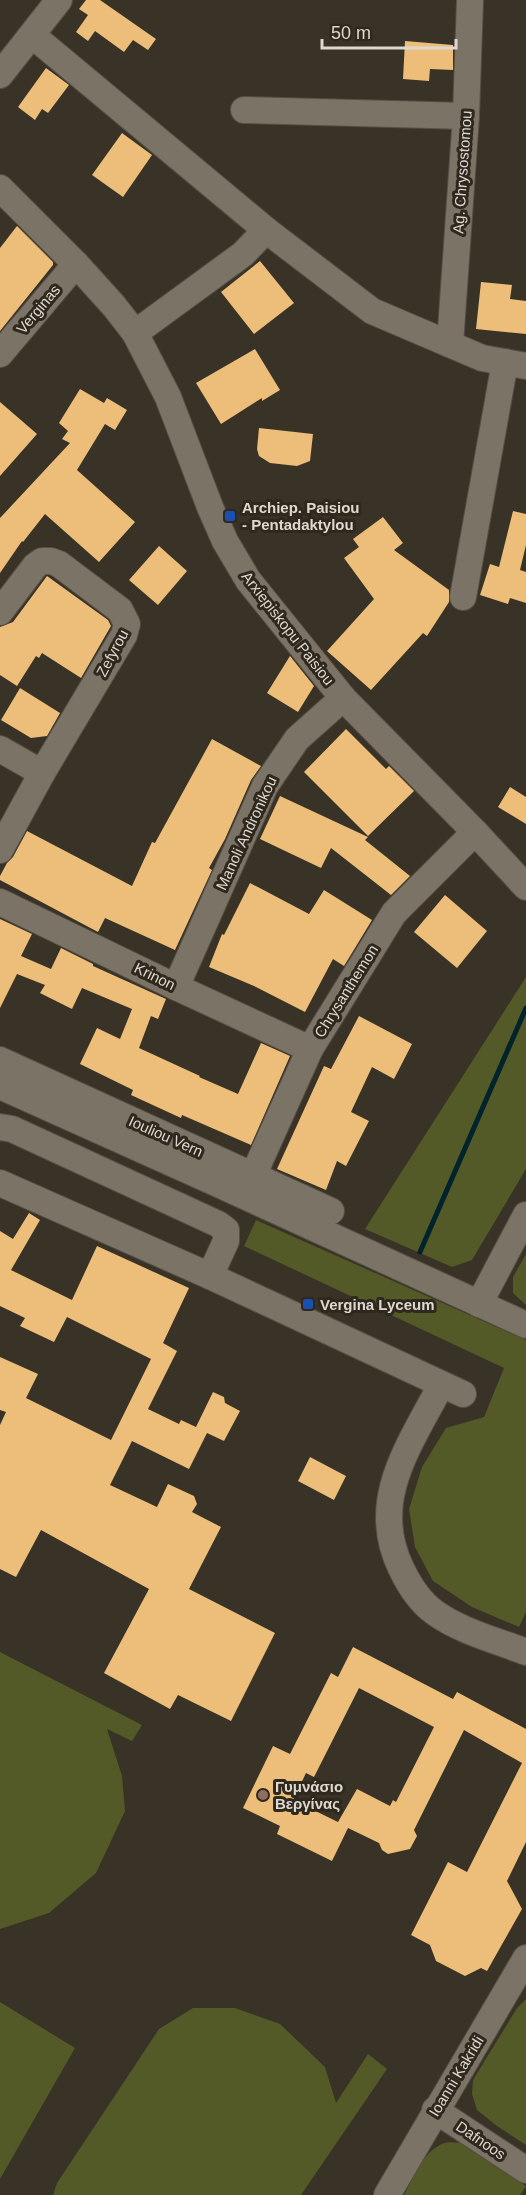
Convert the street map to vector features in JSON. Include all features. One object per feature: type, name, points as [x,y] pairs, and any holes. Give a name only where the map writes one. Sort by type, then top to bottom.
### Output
[{"type":"street","points":[[0,75],[59,0]]},
{"type":"street","name":"Ag. Chrysostomou","points":[[450,345],[466,116],[470,0]]},
{"type":"street","points":[[32,35],[266,230],[372,311],[482,358],[515,364],[463,597]]},
{"type":"street","points":[[244,110],[466,116]]},
{"type":"street","name":"Arxiepiskopu Paisiou","points":[[0,188],[76,264],[135,333],[168,397],[225,541],[248,580],[343,698],[526,887]]},
{"type":"street","points":[[135,333],[243,254],[266,230]]},
{"type":"street","name":"Verginas","points":[[0,354],[76,264]]},
{"type":"street","name":"Zefyrou","points":[[0,612],[35,566],[42,561],[51,561],[68,570],[120,610],[127,624],[124,635],[42,772],[0,850]]},
{"type":"street","name":"Manoli Andronikou","points":[[176,987],[265,786],[297,739],[343,698]]},
{"type":"street","points":[[0,749],[42,772]]},
{"type":"street","name":"Chrysanthemon","points":[[253,1176],[310,1049],[394,913],[475,832]]},
{"type":"street","name":"Krinon","points":[[0,902],[310,1049]]},
{"type":"street","name":"Iouliou Vern","points":[[0,1060],[332,1211]]},
{"type":"street","points":[[0,1086],[526,1325]]},
{"type":"street","points":[[0,1127],[12,1129],[218,1224],[226,1230],[226,1241],[210,1276]]},
{"type":"street","points":[[0,1183],[210,1276],[452,1390],[398,1467],[391,1491],[389,1524],[393,1549],[413,1590],[434,1612],[464,1628],[526,1652]]},
{"type":"street","points":[[479,1304],[526,1215]]},
{"type":"street","name":"Ioanni Kakridi","points":[[387,2195],[435,2110],[524,1967]]},
{"type":"street","name":"Dafnoos","points":[[435,2110],[526,2170]]},
{"type":"green space","points":[[526,977],[526,1169],[472,1260],[452,1267],[365,1229]]},
{"type":"green space","points":[[256,1220],[526,1340],[526,1612],[519,1627],[472,1607],[433,1581],[415,1547],[409,1509],[422,1467],[446,1428],[484,1417],[504,1368],[244,1246]]},
{"type":"green space","points":[[526,1254],[526,1305],[513,1293],[513,1277]]},
{"type":"green space","points":[[0,1652],[142,1725],[132,1741],[107,1729],[122,1776],[125,1811],[96,1873],[49,1913],[0,1929]]},
{"type":"green space","points":[[526,1999],[526,2145],[477,2110],[472,2094],[473,2080],[517,2008]]},
{"type":"green space","points":[[0,2002],[75,2048],[0,2179]]},
{"type":"green space","points":[[193,2008],[235,2008],[280,2024],[325,2067],[336,2103],[368,2054],[387,2069],[301,2195],[53,2195],[57,2183],[159,2029]]},
{"type":"green space","points":[[449,2142],[460,2143],[526,2186],[520,2195],[404,2195],[427,2155],[433,2149]]},
{"type":"building","points":[[86,0],[100,0],[156,39],[148,50],[133,40],[124,52],[95,31],[88,41],[76,32],[88,15],[79,9]]},
{"type":"building","points":[[405,41],[453,45],[453,70],[430,69],[429,81],[403,79]]},
{"type":"building","points":[[46,68],[69,85],[48,113],[42,109],[35,120],[18,107]]},
{"type":"building","points":[[122,133],[152,155],[123,197],[92,175]]},
{"type":"building","points":[[17,226],[53,262],[53,265],[0,331],[0,248]]},
{"type":"building","points":[[260,261],[294,303],[254,334],[221,292]]},
{"type":"building","points":[[481,282],[512,285],[510,299],[526,301],[526,334],[476,329]]},
{"type":"building","points":[[255,349],[280,390],[262,401],[262,398],[221,424],[196,383]]},
{"type":"building","points":[[80,389],[104,403],[107,398],[127,410],[115,430],[105,424],[77,470],[135,522],[99,562],[45,514],[22,541],[0,573],[0,518],[70,443],[62,439],[68,431],[59,423]]},
{"type":"building","points":[[0,402],[37,434],[0,476]]},
{"type":"building","points":[[259,428],[313,434],[310,461],[297,466],[270,463],[259,456],[257,449]]},
{"type":"building","points":[[513,511],[526,514],[526,545],[520,570],[526,572],[526,603],[510,598],[508,604],[480,595],[490,564],[499,567]]},
{"type":"building","points":[[383,517],[403,543],[394,550],[449,590],[449,602],[427,636],[423,633],[371,690],[327,651],[374,599],[344,558],[359,547],[353,539]]},
{"type":"building","points":[[159,546],[187,571],[158,605],[129,580]]},
{"type":"building","points":[[47,576],[108,620],[111,626],[81,678],[42,653],[39,658],[36,656],[17,686],[0,675],[0,627],[13,622]]},
{"type":"building","points":[[290,656],[314,686],[298,712],[267,693]]},
{"type":"building","points":[[20,688],[60,713],[47,736],[31,738],[1,720]]},
{"type":"building","points":[[346,729],[386,769],[389,766],[414,791],[368,836],[304,772]]},
{"type":"building","points":[[212,739],[261,766],[251,780],[225,839],[209,868],[212,870],[175,950],[105,918],[98,932],[0,880],[7,863],[13,857],[27,831],[132,886],[152,842],[155,843]]},
{"type":"building","points":[[510,787],[526,797],[526,824],[498,807]]},
{"type":"building","points":[[280,796],[368,837],[365,840],[410,876],[391,895],[331,848],[321,868],[260,839]]},
{"type":"building","points":[[250,883],[309,914],[324,890],[372,920],[344,966],[333,959],[305,1012],[254,986],[209,967],[222,934],[224,935]]},
{"type":"building","points":[[445,895],[487,931],[457,968],[414,932]]},
{"type":"building","points":[[0,919],[32,934],[21,956],[51,969],[61,948],[93,966],[166,999],[158,1019],[151,1016],[139,1048],[199,1077],[238,1094],[261,1043],[290,1056],[251,1145],[182,1115],[181,1118],[131,1095],[133,1090],[80,1064],[97,1028],[120,1039],[132,1009],[82,988],[72,1009],[40,993],[45,985],[17,974],[0,1008]]},
{"type":"building","points":[[359,1016],[412,1044],[394,1079],[372,1067],[351,1112],[369,1121],[346,1166],[337,1161],[326,1190],[277,1169],[324,1066],[331,1069]]},
{"type":"building","points":[[29,1213],[40,1220],[11,1270],[72,1300],[97,1246],[189,1288],[163,1343],[177,1351],[148,1409],[179,1424],[181,1420],[196,1427],[213,1392],[224,1397],[225,1403],[240,1411],[224,1441],[207,1433],[189,1469],[132,1441],[110,1485],[157,1507],[168,1484],[194,1496],[197,1504],[192,1512],[221,1527],[189,1589],[275,1633],[231,1721],[178,1695],[170,1709],[104,1673],[149,1589],[41,1530],[16,1577],[0,1569],[0,1425],[6,1412],[0,1410],[0,1357],[38,1374],[26,1398],[111,1440],[151,1359],[67,1317],[54,1342],[20,1326],[25,1318],[0,1306],[0,1231],[13,1239]]},
{"type":"building","points":[[310,1457],[346,1476],[334,1500],[298,1481]]},
{"type":"building","points":[[353,1647],[453,1699],[457,1692],[526,1729],[526,1842],[507,1881],[522,1909],[487,1971],[481,1968],[465,1976],[436,1961],[430,1945],[411,1935],[448,1862],[467,1872],[522,1763],[464,1730],[414,1830],[417,1836],[410,1849],[388,1854],[382,1850],[379,1843],[348,1828],[332,1861],[277,1834],[280,1826],[243,1808],[273,1746],[290,1754],[331,1673],[338,1677]],"holes":[[[359,1688],[434,1727],[396,1802],[393,1800],[390,1806],[357,1789],[338,1822],[293,1800],[306,1773],[314,1777]]]},
{"type":"waterway","points":[[420,1252],[526,1008]]},
{"type":"place","name":"Archiep. Paisiou - Pentadaktylou","points":[[230,516]]},
{"type":"place","name":"Vergina Lyceum","points":[[308,1304]]},
{"type":"place","name":"Γυμνάσιο Βεργίνας","points":[[263,1795]]}]
